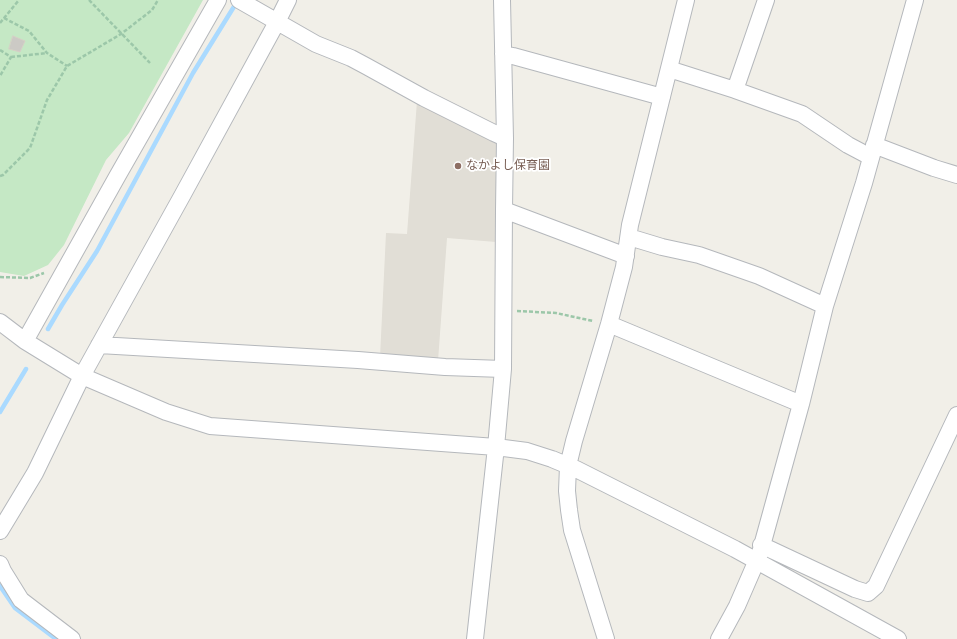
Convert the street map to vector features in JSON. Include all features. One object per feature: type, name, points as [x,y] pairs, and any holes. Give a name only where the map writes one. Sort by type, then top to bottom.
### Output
[{"type":"street","points":[[24,341],[218,0]]},
{"type":"street","points":[[239,0],[316,44],[351,58],[424,98],[505,138]]},
{"type":"street","points":[[0,531],[35,473],[82,376],[288,0]]},
{"type":"street","points":[[475,639],[503,369],[505,138],[502,0]]},
{"type":"street","points":[[606,639],[572,530],[567,491],[568,466],[609,324],[626,256],[630,225],[686,0]]},
{"type":"street","points":[[735,90],[766,0]]},
{"type":"street","points":[[719,639],[737,606],[757,561],[801,404],[825,306],[873,150],[915,0]]},
{"type":"street","points":[[503,54],[662,97]]},
{"type":"street","points":[[669,69],[735,90],[802,114],[848,145],[865,154],[873,150],[957,175]]},
{"type":"street","points":[[504,210],[626,256]]},
{"type":"street","points":[[629,237],[662,247],[699,255],[759,276],[825,306]]},
{"type":"street","points":[[0,322],[24,341],[82,376],[166,412],[210,426],[496,447],[527,451],[552,459],[590,476],[735,549],[898,639]]},
{"type":"street","points":[[609,324],[801,404]]},
{"type":"street","points":[[100,345],[358,360],[445,367],[503,369]]},
{"type":"street","points":[[761,545],[855,589],[868,593],[876,586],[957,415]]},
{"type":"street","points":[[0,564],[21,600],[72,639]]},
{"type":"path","points":[[0,23],[19,0]]},
{"type":"path","points":[[89,0],[150,63]]},
{"type":"path","points":[[0,176],[3,175],[30,148],[47,100],[67,66],[122,34],[152,10],[158,0]]},
{"type":"path","points":[[4,18],[29,31],[47,53],[67,66]]},
{"type":"path","points":[[0,50],[11,56],[47,53]]},
{"type":"path","points":[[0,76],[11,56]]},
{"type":"path","points":[[0,277],[30,278],[50,271]]},
{"type":"path","points":[[503,310],[556,313],[609,324]]},
{"type":"shaded area","points":[[417,101],[498,142],[496,242],[447,238],[438,361],[380,357],[386,233],[407,234]]},
{"type":"green space","points":[[0,0],[203,0],[129,133],[106,160],[64,245],[48,265],[24,276],[0,272]]},
{"type":"building","points":[[13,36],[25,41],[20,52],[9,49]]},
{"type":"waterway","points":[[48,329],[97,251],[193,73],[235,5]]},
{"type":"waterway","points":[[0,412],[26,369]]},
{"type":"waterway","points":[[0,586],[15,608],[56,639]]},
{"type":"place","name":"なかよし保育園","points":[[458,166]]}]
